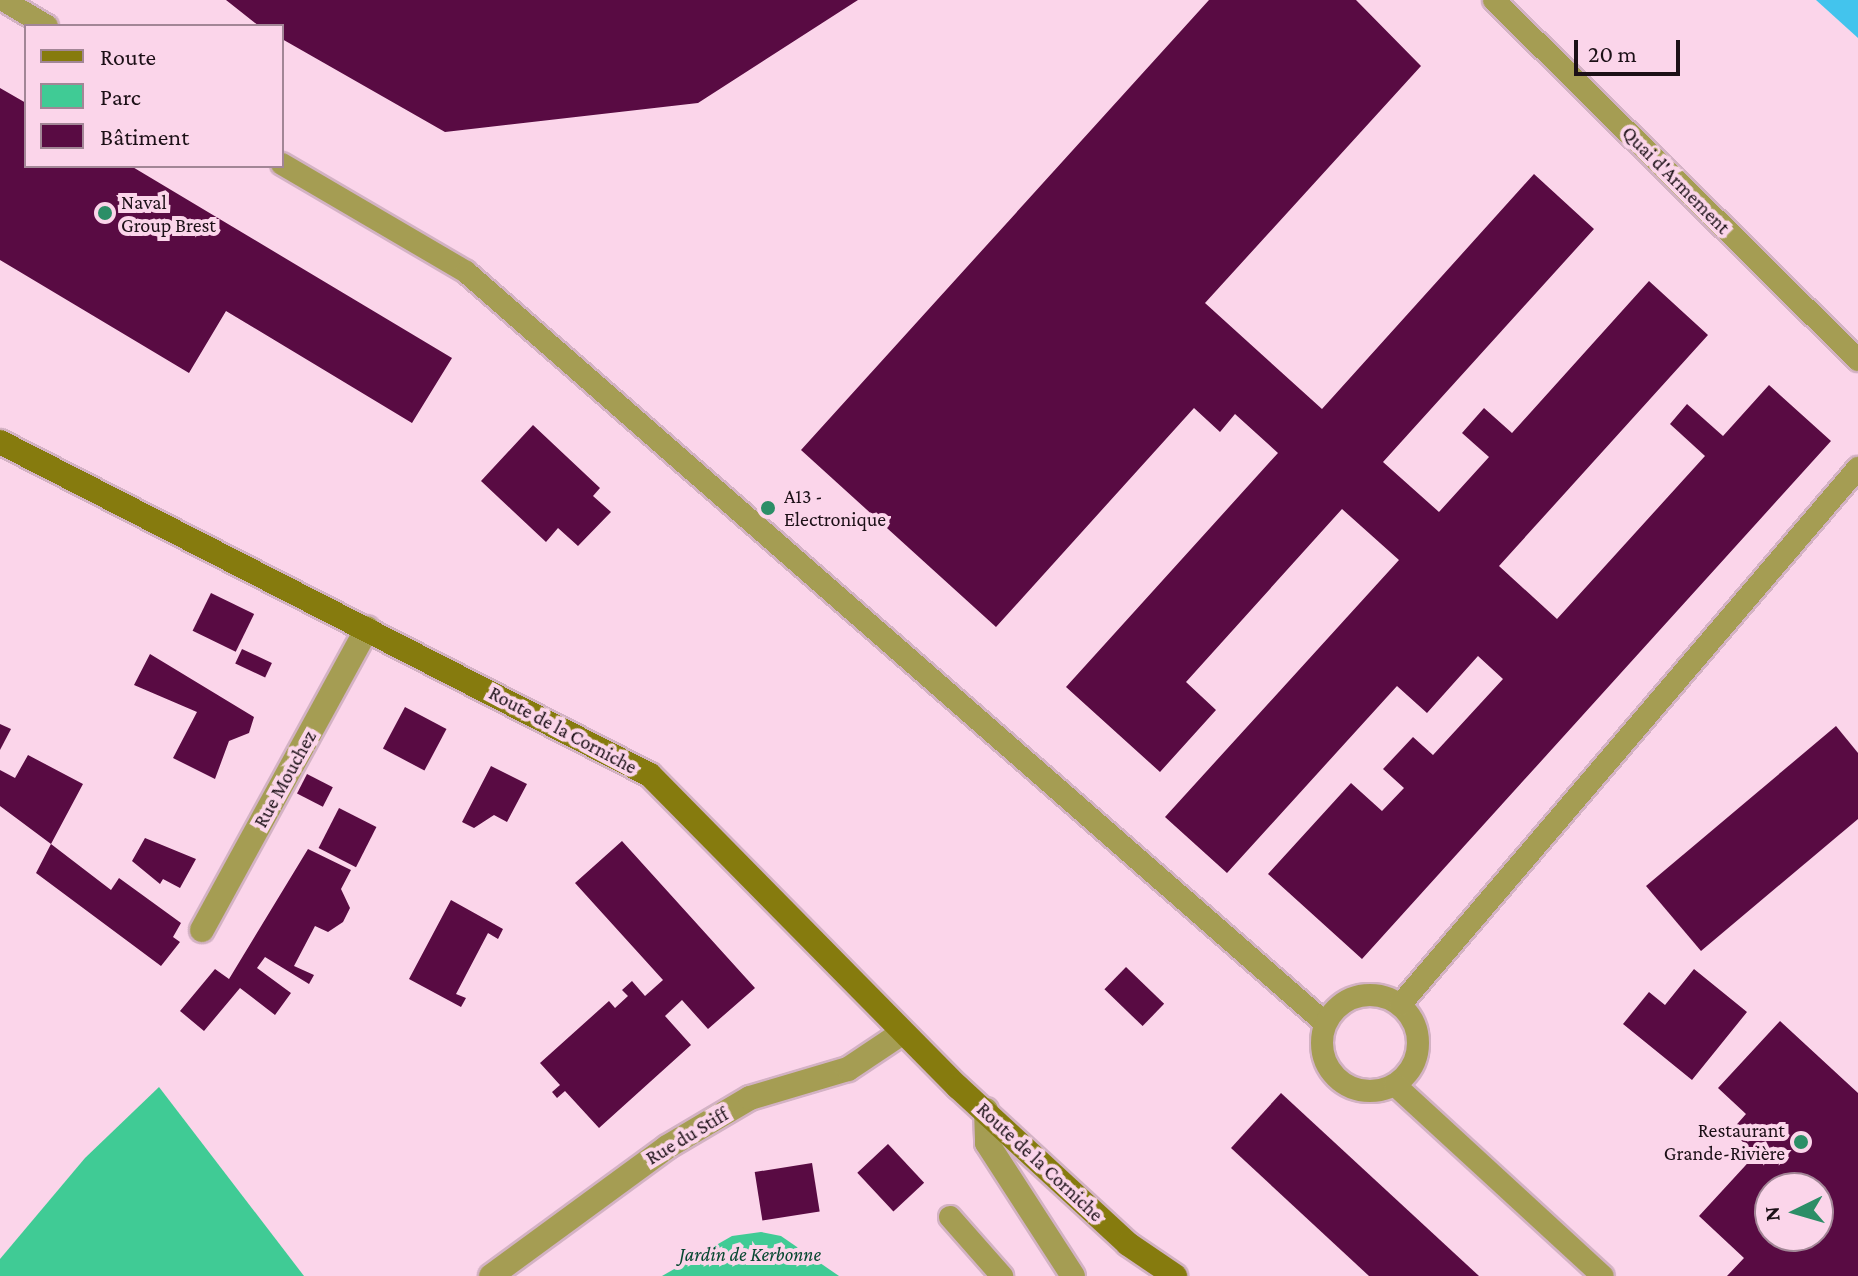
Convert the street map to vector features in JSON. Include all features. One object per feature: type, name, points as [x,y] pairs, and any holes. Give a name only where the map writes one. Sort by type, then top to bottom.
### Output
[{"type":"street","name":"Route de la Corniche","points":[[0,442],[650,775],[902,1033],[1128,1244],[1175,1276]]},
{"type":"street","name":"Rue Mouchez","points":[[202,930],[367,628]]},
{"type":"street","name":"Rue du Stiff","points":[[491,1276],[679,1140],[750,1098],[848,1069],[902,1033]]},
{"type":"street","points":[[986,1110],[987,1143],[1073,1276]]},
{"type":"lane","points":[[3,0],[44,24]]},
{"type":"lane","name":"Quai d'Armement","points":[[1494,0],[1858,360]]},
{"type":"lane","points":[[284,165],[466,272],[1325,1023]]},
{"type":"lane","points":[[1400,1005],[1858,468]]},
{"type":"lane","points":[[1369,994],[1400,1005],[1418,1042],[1416,1059],[1395,1085],[1367,1092],[1336,1078],[1323,1057],[1325,1023],[1352,998],[1369,994]]},
{"type":"lane","points":[[1395,1085],[1603,1276]]},
{"type":"lane","points":[[950,1217],[1002,1276]]},
{"type":"green space","points":[[159,1087],[304,1276],[0,1276],[0,1259],[85,1158]]},
{"type":"green space","name":"Jardin de Kerbonne","points":[[761,1232],[781,1236],[839,1276],[662,1276],[732,1236]]},
{"type":"water","points":[[1816,0],[1858,0],[1858,38]]},
{"type":"building","points":[[226,0],[858,0],[698,103],[445,132],[284,40],[284,24],[256,24]]},
{"type":"building","points":[[1209,0],[1356,0],[1421,66],[1205,303],[1322,409],[1534,174],[1594,229],[1383,462],[1439,512],[1489,457],[1462,433],[1484,408],[1512,433],[1649,281],[1708,335],[1499,566],[1557,619],[1705,456],[1670,424],[1687,404],[1723,436],[1769,385],[1831,441],[1362,959],[1268,874],[1351,783],[1382,811],[1404,788],[1383,769],[1413,737],[1433,755],[1503,679],[1478,656],[1427,713],[1397,686],[1227,873],[1165,817],[1399,560],[1342,509],[1186,682],[1216,710],[1160,772],[1066,687],[1278,453],[1235,414],[1220,432],[1194,408],[996,627],[801,450]]},
{"type":"building","name":"Naval Group Brest","points":[[0,88],[24,102],[24,168],[134,168],[452,358],[412,423],[226,311],[189,373],[0,260]]},
{"type":"building","points":[[533,425],[600,488],[593,496],[611,512],[578,546],[558,528],[546,542],[481,481]]},
{"type":"building","points":[[211,593],[254,614],[236,652],[193,631]]},
{"type":"building","points":[[242,649],[272,663],[265,677],[235,664]]},
{"type":"building","points":[[150,654],[254,717],[249,733],[229,741],[215,779],[173,758],[197,712],[134,685]]},
{"type":"building","points":[[405,707],[446,729],[424,771],[383,748]]},
{"type":"building","points":[[0,724],[11,729],[0,750]]},
{"type":"building","points":[[1836,726],[1858,753],[1858,819],[1701,951],[1646,886]]},
{"type":"building","points":[[28,755],[83,784],[51,844],[0,806],[0,770],[15,778]]},
{"type":"building","points":[[491,766],[527,784],[507,822],[494,815],[474,828],[462,822]]},
{"type":"building","points":[[307,774],[333,787],[323,807],[297,794]]},
{"type":"building","points":[[339,808],[376,827],[356,867],[319,848]]},
{"type":"building","points":[[145,838],[196,859],[180,888],[163,879],[160,884],[132,861]]},
{"type":"building","points":[[622,841],[755,988],[708,1029],[682,1000],[665,1016],[691,1045],[599,1128],[565,1091],[557,1098],[552,1092],[560,1085],[540,1063],[609,1001],[615,1008],[628,996],[622,990],[632,981],[645,996],[663,980],[575,883]]},
{"type":"building","points":[[51,844],[111,890],[119,878],[181,923],[173,937],[180,942],[161,966],[36,873]]},
{"type":"building","points":[[308,849],[351,870],[341,889],[350,908],[343,922],[328,932],[315,926],[294,966],[314,975],[309,984],[265,957],[257,968],[291,993],[275,1015],[240,988],[204,1031],[180,1011],[215,969],[229,979]]},
{"type":"building","points":[[451,900],[503,929],[498,939],[488,933],[456,994],[466,998],[461,1007],[409,979]]},
{"type":"building","points":[[1126,967],[1164,1004],[1143,1026],[1104,989]]},
{"type":"building","points":[[1694,969],[1747,1012],[1692,1080],[1623,1024],[1649,992],[1665,1005]]},
{"type":"building","name":"Restaurant Grande-Rivière","points":[[1780,1021],[1858,1093],[1858,1276],[1727,1276],[1744,1258],[1699,1216],[1756,1154],[1731,1131],[1746,1114],[1718,1088]]},
{"type":"building","points":[[1281,1093],[1479,1276],[1369,1276],[1231,1148]]},
{"type":"building","points":[[888,1144],[924,1183],[893,1211],[857,1173]]},
{"type":"building","points":[[812,1163],[820,1211],[762,1220],[755,1172]]},
{"type":"place","name":"Naval Group Brest","points":[[105,213]]},
{"type":"place","name":"A13 - Electronique","points":[[768,508]]},
{"type":"place","name":"Restaurant Grande-Rivière","points":[[1801,1142]]}]
